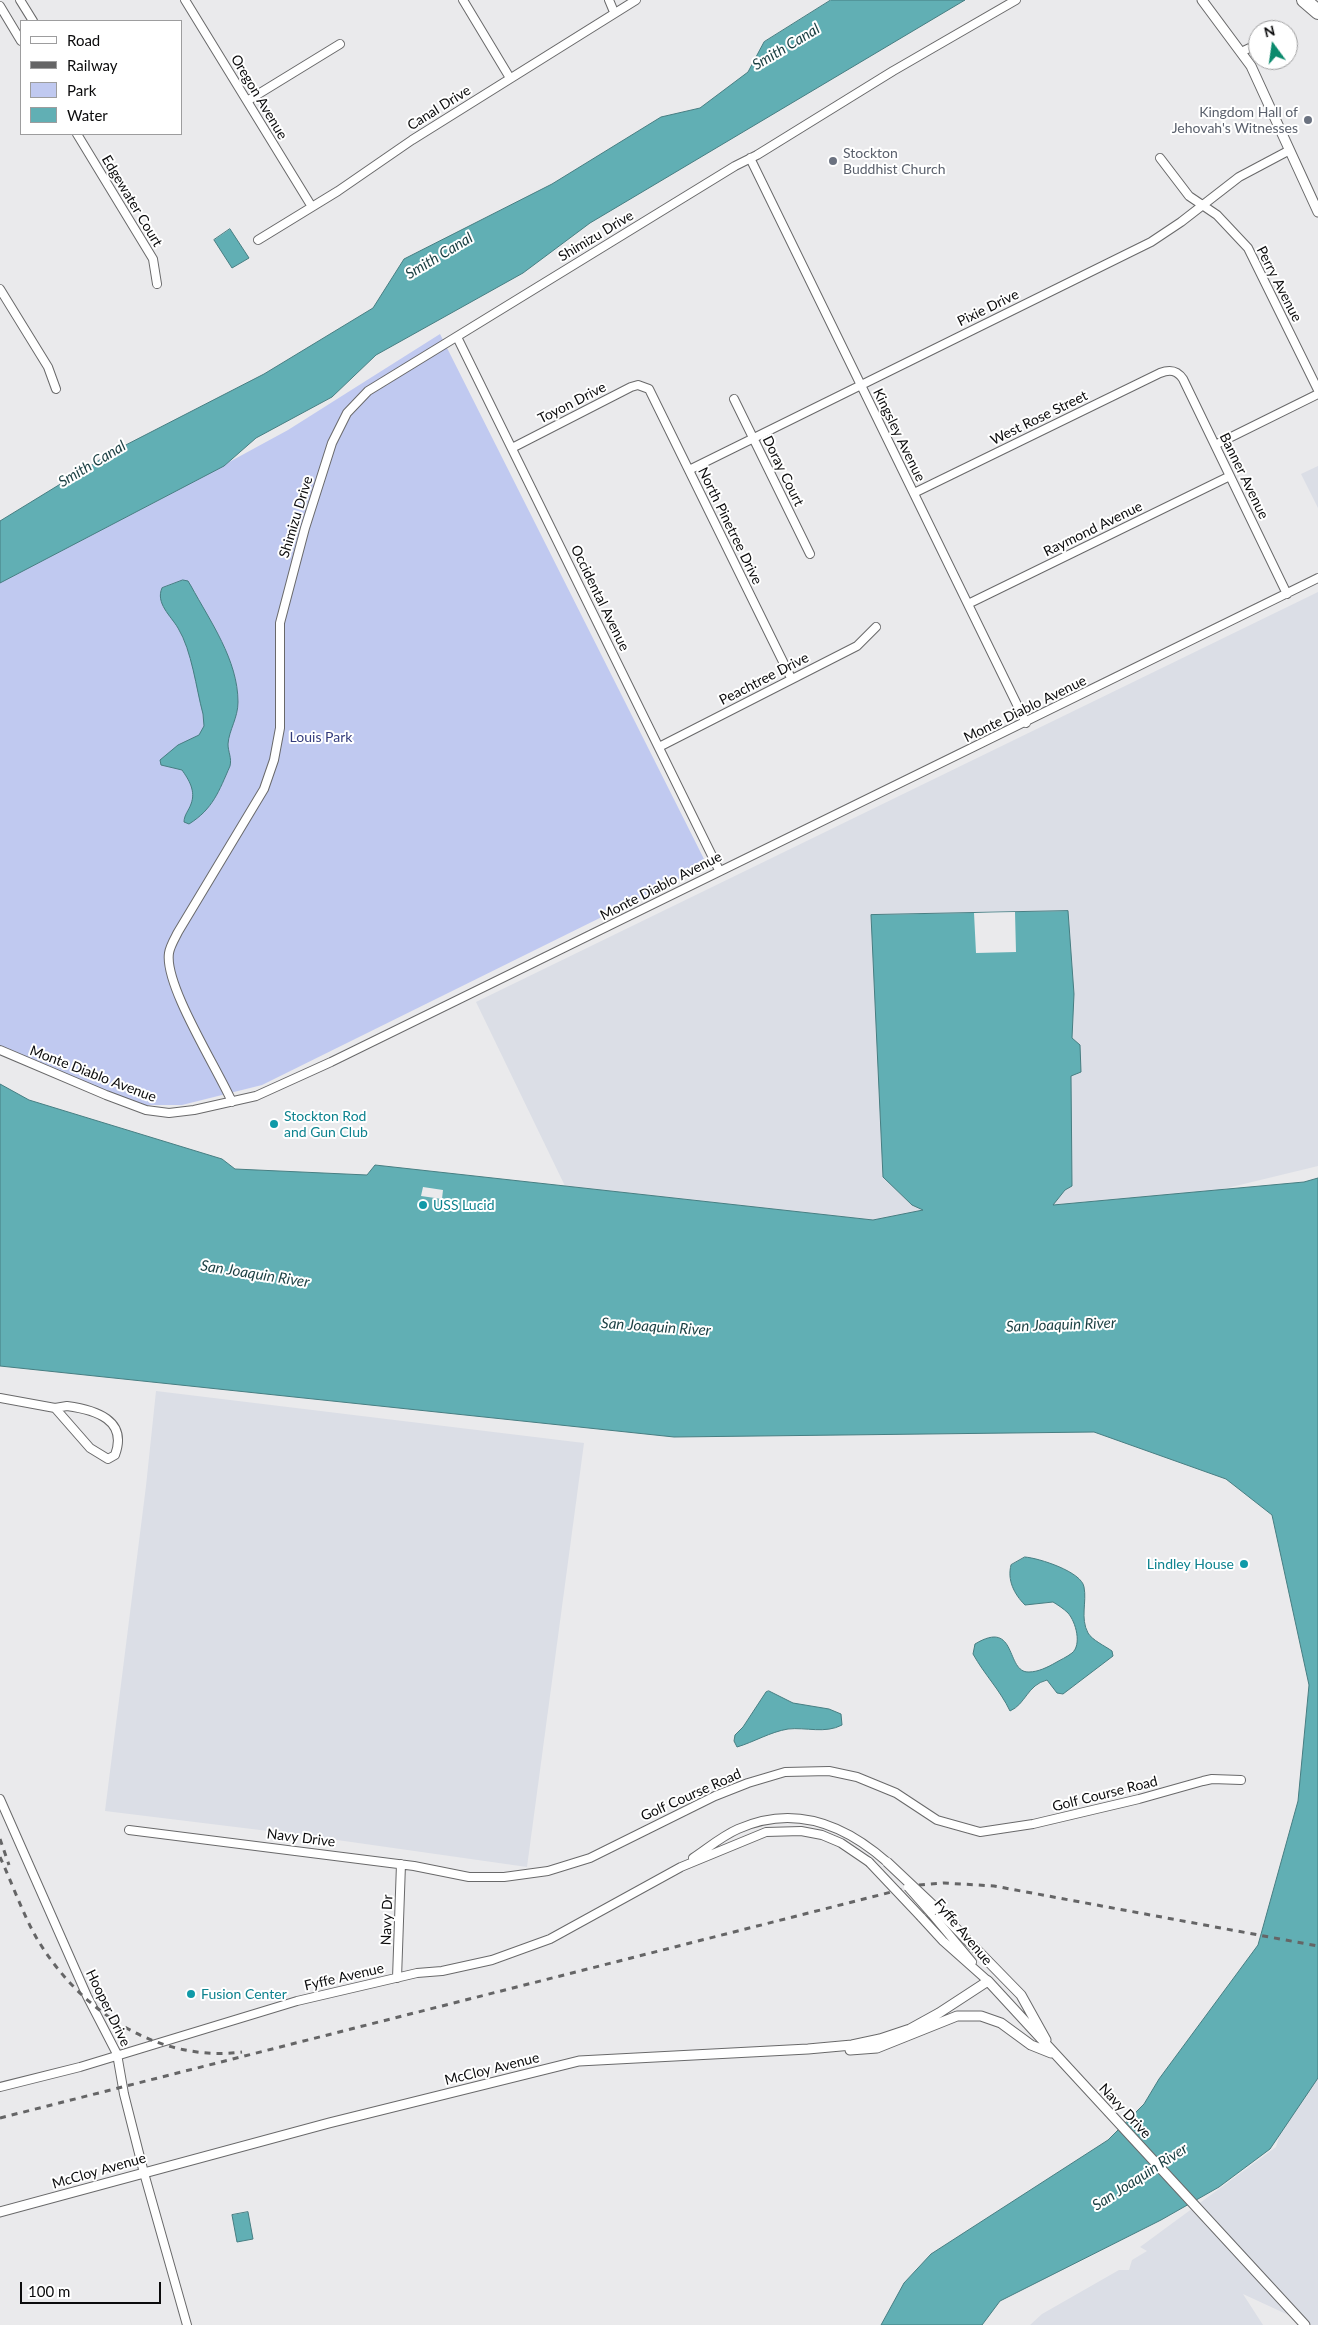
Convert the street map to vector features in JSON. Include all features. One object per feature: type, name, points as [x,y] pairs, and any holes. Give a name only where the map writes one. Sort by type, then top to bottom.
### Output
[{"type":"highway","points":[[1304,0],[1318,12]]},
{"type":"street","points":[[20,0],[32,20]]},
{"type":"street","name":"Oregon Avenue","points":[[185,0],[312,207]]},
{"type":"street","points":[[463,0],[510,78]]},
{"type":"street","points":[[609,0],[614,12]]},
{"type":"street","name":"Canal Drive","points":[[258,240],[312,207],[412,140],[636,0]]},
{"type":"street","name":"Shimizu Drive","points":[[232,1102],[176,993],[168,953],[203,889],[245,824],[267,782],[280,728],[280,623],[290,580],[332,443],[347,414],[368,391],[893,70],[1016,0]]},
{"type":"street","points":[[1202,0],[1241,52],[1263,92],[1288,152],[1318,212]]},
{"type":"street","points":[[0,6],[20,39]]},
{"type":"street","points":[[246,101],[340,44]]},
{"type":"street","points":[[1241,52],[1248,49]]},
{"type":"street","name":"Edgewater Court","points":[[78,135],[153,259],[157,284]]},
{"type":"street","name":"Pixie Drive","points":[[689,470],[1151,242],[1255,168],[1288,152]]},
{"type":"street","name":"Kingsley Avenue","points":[[750,158],[1026,723]]},
{"type":"street","name":"Perry Avenue","points":[[1160,158],[1189,196],[1217,215],[1248,248],[1318,390]]},
{"type":"street","points":[[0,288],[48,367],[56,388]]},
{"type":"street","name":"Occidental Avenue","points":[[457,337],[719,870]]},
{"type":"street","name":"West Rose Street","points":[[914,494],[1160,373],[1167,370],[1177,371]]},
{"type":"street","name":"Banner Avenue","points":[[1177,371],[1183,379],[1288,594]]},
{"type":"street","name":"Toyon Drive","points":[[512,448],[631,387],[645,388]]},
{"type":"street","name":"North Pinetree Drive","points":[[645,388],[652,394],[791,678]]},
{"type":"street","points":[[1215,445],[1318,394]]},
{"type":"street","name":"Doray Court","points":[[734,399],[810,554]]},
{"type":"street","name":"Raymond Avenue","points":[[968,604],[1230,476]]},
{"type":"street","name":"Monte Diablo Avenue","points":[[0,1050],[69,1080],[146,1110],[169,1113],[232,1102],[273,1089],[640,912],[719,870],[1026,723],[1318,578]]},
{"type":"street","name":"Peachtree Drive","points":[[659,747],[791,678],[858,646],[876,627]]},
{"type":"street","points":[[0,1398],[55,1408],[68,1406],[100,1414],[118,1432],[115,1455],[108,1459],[98,1454],[55,1408]]},
{"type":"street","name":"Golf Course Road","points":[[469,1877],[527,1874],[572,1864],[590,1858],[715,1796],[748,1783],[785,1772],[829,1771],[857,1777],[896,1793],[937,1820],[980,1832],[1033,1824],[1212,1779],[1241,1780]]},
{"type":"street","name":"Hooper Drive","points":[[0,1798],[87,1996],[117,2054],[124,2094],[144,2173],[187,2325]]},
{"type":"street","name":"Fyffe Avenue","points":[[681,1867],[739,1828],[763,1821],[792,1818],[831,1825],[851,1834],[866,1843],[884,1860]]},
{"type":"street","name":"Navy Drive","points":[[129,1830],[445,1870],[469,1877]]},
{"type":"street","name":"Fyffe Avenue","points":[[0,2087],[80,2067],[117,2054],[297,2001],[416,1973],[442,1971],[492,1960],[550,1939],[681,1867],[750,1837],[766,1832],[784,1830],[801,1830],[822,1835],[841,1843],[869,1862],[943,1941],[988,1981]]},
{"type":"street","points":[[884,1860],[1021,1996],[1053,2054]]},
{"type":"street","name":"Navy Dr","points":[[397,1978],[401,1864]]},
{"type":"street","name":"Fyffe Avenue","points":[[935,1912],[988,1981]]},
{"type":"street","name":"Navy Drive","points":[[988,1981],[1053,2054],[1305,2325]]},
{"type":"street","name":"McCloy Avenue","points":[[0,2212],[71,2195],[144,2173],[329,2123],[579,2061],[852,2045],[910,2029],[939,2014],[988,1981]]},
{"type":"street","points":[[808,2049],[839,2051],[877,2048],[957,2016],[981,2016],[1002,2023],[1031,2045],[1053,2054]]},
{"type":"shaded area","points":[[1318,466],[1318,508],[1301,474]]},
{"type":"shaded area","points":[[1318,592],[1318,1166],[1219,1190],[873,1220],[565,1186],[476,1002]]},
{"type":"shaded area","points":[[156,1391],[584,1443],[527,1867],[309,1836],[105,1811],[146,1486]]},
{"type":"shaded area","points":[[1318,2009],[1318,2325],[1310,2325],[1243,2294],[1263,2325],[1030,2325],[1042,2314],[1119,2270],[1129,2270],[1132,2260],[1147,2251],[1140,2247],[1276,2147]]},
{"type":"green space","name":"Louis Park","points":[[440,334],[707,865],[262,1085],[182,1105],[134,1105],[0,1050],[0,582],[163,498],[288,430]]},
{"type":"water","name":"Smith Canal","points":[[831,0],[965,0],[590,223],[523,273],[376,355],[332,397],[256,438],[224,466],[0,583],[0,521],[116,450],[264,374],[373,308],[404,259],[552,184],[661,117],[700,108],[748,72],[764,42]]},
{"type":"water","points":[[230,229],[249,258],[232,268],[214,240]]},
{"type":"water","points":[[183,580],[188,581],[222,641],[237,686],[238,702],[237,713],[228,744],[231,760],[230,766],[210,806],[189,824],[184,822],[193,795],[189,782],[182,770],[161,765],[160,760],[178,745],[199,735],[204,726],[203,714],[187,647],[178,628],[162,604],[160,594],[162,588]]},
{"type":"water","name":"San Joaquin River","points":[[1068,911],[1074,994],[1072,1038],[1080,1045],[1081,1072],[1071,1076],[1072,1186],[1065,1190],[1053,1205],[1304,1182],[1318,1178],[1318,2078],[1270,2149],[1219,2187],[1161,2220],[1000,2301],[982,2325],[881,2325],[904,2283],[931,2254],[1108,2140],[1144,2104],[1159,2079],[1258,1945],[1298,1801],[1309,1685],[1272,1515],[1226,1479],[1094,1432],[674,1437],[0,1366],[0,1084],[29,1100],[222,1159],[235,1169],[367,1175],[375,1165],[873,1220],[923,1210],[912,1205],[883,1177],[871,915]]},
{"type":"water","points":[[1025,1557],[1059,1567],[1076,1576],[1081,1581],[1085,1593],[1084,1622],[1088,1633],[1112,1651],[1113,1656],[1063,1694],[1057,1693],[1047,1680],[1040,1682],[1020,1704],[1010,1711],[973,1654],[975,1644],[989,1638],[998,1638],[1005,1642],[1016,1664],[1022,1670],[1029,1672],[1043,1669],[1066,1657],[1072,1653],[1077,1645],[1077,1633],[1071,1617],[1066,1612],[1053,1602],[1025,1605],[1015,1591],[1010,1576],[1011,1565]]},
{"type":"water","points":[[769,1691],[793,1703],[829,1709],[841,1714],[842,1725],[822,1730],[788,1729],[737,1747],[734,1741],[735,1735],[743,1727],[766,1692]]},
{"type":"water","points":[[248,2212],[253,2239],[237,2242],[232,2215]]},
{"type":"pier","points":[[1015,912],[1016,952],[976,953],[974,913]]},
{"type":"pier","points":[[423,1187],[443,1190],[442,1199],[421,1196]]},
{"type":"railway","points":[[0,1839],[9,1865]]},
{"type":"railway","points":[[0,1857],[36,1937],[53,1963],[74,1987],[97,2008],[122,2026],[150,2039],[179,2049],[210,2053],[242,2052]]},
{"type":"railway","points":[[0,2118],[919,1885],[944,1883],[994,1886],[1318,1946]]},
{"type":"place","name":"Kingdom Hall of Jehovah's Witnesses","points":[[1308,120]]},
{"type":"place","name":"Stockton Buddhist Church","points":[[833,161]]},
{"type":"place","name":"Stockton Rod and Gun Club","points":[[274,1124]]},
{"type":"place","name":"USS Lucid","points":[[423,1205]]},
{"type":"place","name":"Lindley House","points":[[1244,1564]]},
{"type":"place","name":"Fusion Center","points":[[191,1994]]}]
